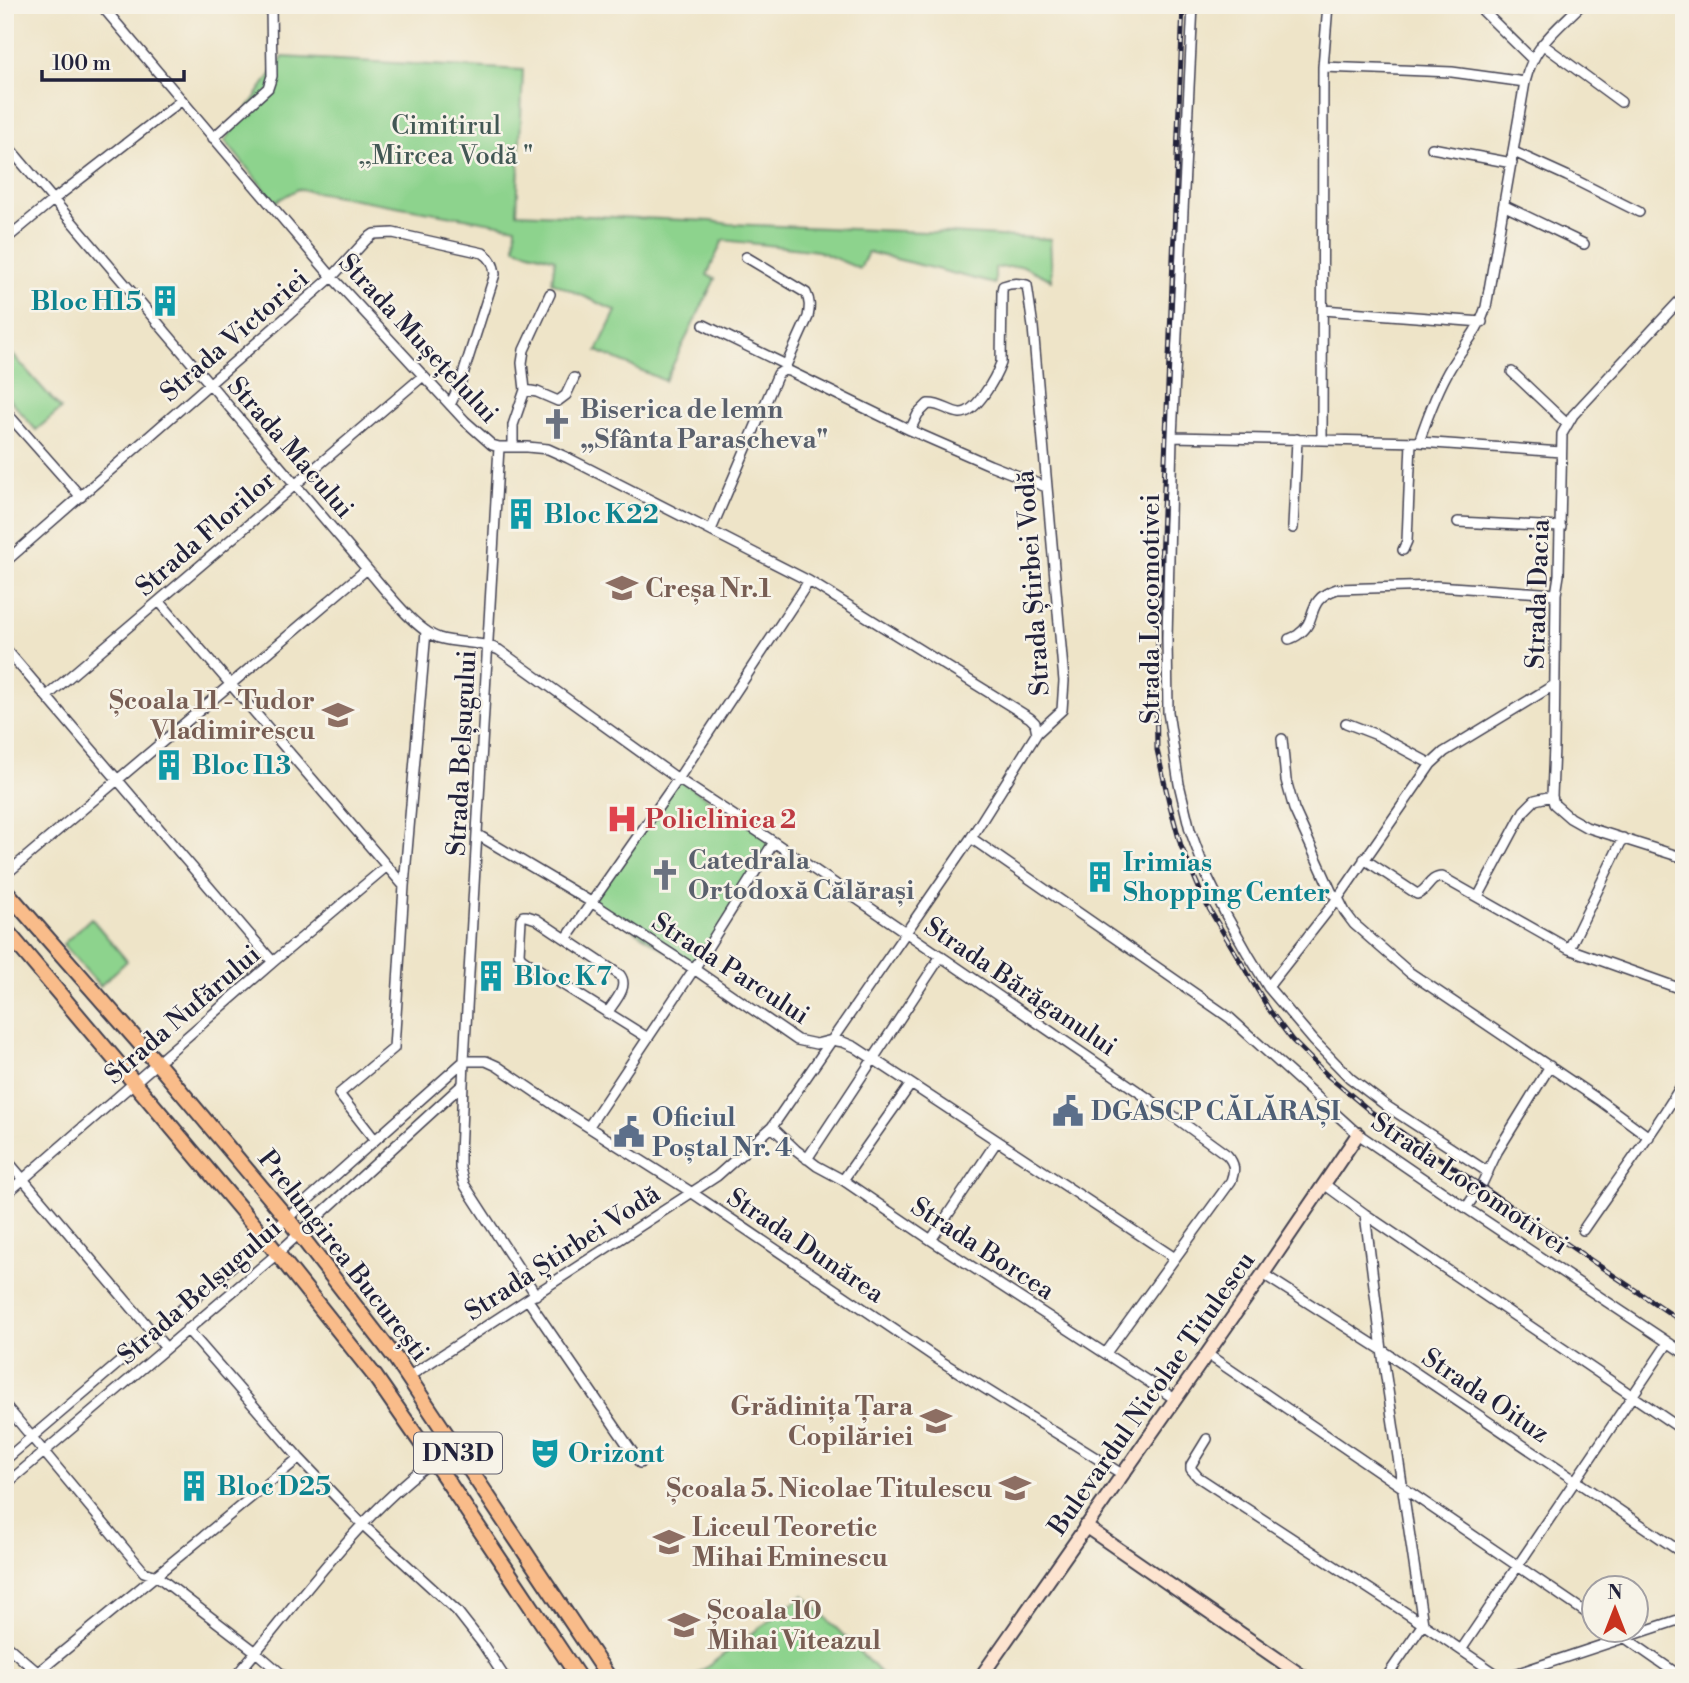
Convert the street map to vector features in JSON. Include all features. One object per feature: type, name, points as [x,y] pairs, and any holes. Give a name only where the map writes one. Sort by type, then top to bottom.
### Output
[{"type":"main road","name":"Prelungirea București","points":[[5,890],[157,1063],[287,1218],[408,1377],[609,1678]]},
{"type":"main road","name":"Prelungirea București","points":[[5,929],[278,1253],[374,1375],[579,1678]]},
{"type":"main road","name":"Bulevardul Nicolae Titulescu","points":[[980,1678],[1358,1134]]},
{"type":"main road","points":[[1085,1526],[1305,1678]]},
{"type":"street","name":"Strada Mușețelului","points":[[101,5],[332,277],[450,405],[486,440],[499,447],[548,449],[809,581],[1030,718],[1035,723],[1037,733]]},
{"type":"street","points":[[213,138],[268,88],[272,76],[271,5]]},
{"type":"street","name":"Strada Locomotivei","points":[[1193,5],[1172,438],[1167,625],[1168,712],[1179,784],[1190,830],[1207,877],[1268,987],[1314,1041],[1350,1077],[1388,1107],[1488,1172]]},
{"type":"street","points":[[1322,439],[1324,66],[1328,5]]},
{"type":"street","points":[[1477,5],[1532,59]]},
{"type":"street","points":[[1403,550],[1407,541],[1415,442],[1452,365],[1482,322],[1486,307],[1525,82],[1532,59],[1542,44],[1581,5]]},
{"type":"street","points":[[1542,44],[1621,102]]},
{"type":"street","points":[[1324,66],[1452,72],[1525,82]]},
{"type":"street","points":[[5,240],[182,100]]},
{"type":"street","name":"Strada Macului","points":[[5,143],[407,614],[437,637],[487,644]]},
{"type":"street","points":[[1432,148],[1512,163]]},
{"type":"street","points":[[1514,152],[1639,212]]},
{"type":"street","points":[[1504,206],[1584,244]]},
{"type":"street","name":"Strada Victoriei","points":[[5,562],[332,277],[374,234],[393,233],[483,253],[494,264],[495,274],[460,384],[450,405]]},
{"type":"street","points":[[711,530],[778,374],[785,368],[808,317],[809,300],[806,293],[746,257]]},
{"type":"street","name":"Strada Știrbei Vodă","points":[[408,1377],[717,1176],[772,1127],[971,838],[1037,733],[1062,710],[1064,694],[1033,327],[1027,285],[1003,286],[1001,363],[976,406],[966,413],[958,413],[937,404],[928,404],[918,414],[910,430]]},
{"type":"street","points":[[513,447],[513,425],[525,390],[522,363],[524,350],[550,294]]},
{"type":"street","name":"Strada Dacia","points":[[1268,987],[1338,898],[1431,764],[1444,752],[1554,685],[1562,434],[1573,415],[1684,296]]},
{"type":"street","points":[[1323,310],[1482,322]]},
{"type":"street","points":[[704,325],[789,371],[910,430],[1046,487]]},
{"type":"street","points":[[1512,372],[1567,424]]},
{"type":"street","name":"Strada Florilor","points":[[47,696],[423,376]]},
{"type":"street","points":[[525,390],[558,401],[566,395],[574,378]]},
{"type":"street","points":[[5,411],[81,497]]},
{"type":"street","points":[[1172,438],[1415,442],[1561,452]]},
{"type":"street","points":[[1293,528],[1297,439]]},
{"type":"street","name":"Strada Belșugului","points":[[5,1485],[278,1253],[463,1084],[499,447]]},
{"type":"street","points":[[1458,522],[1561,527]]},
{"type":"street","points":[[5,875],[367,569]]},
{"type":"street","points":[[566,939],[678,779],[809,581]]},
{"type":"street","points":[[1289,639],[1304,630],[1319,599],[1337,589],[1436,586],[1556,594]]},
{"type":"street","points":[[159,601],[404,886]]},
{"type":"street","points":[[375,1140],[339,1094],[394,1048],[404,886],[426,631]]},
{"type":"street","name":"Strada Bărăganului","points":[[487,644],[678,779],[774,842],[1227,1155],[1233,1162],[1234,1173],[1231,1181],[1106,1353]]},
{"type":"street","points":[[5,648],[272,962]]},
{"type":"street","points":[[1554,685],[1554,804],[1586,827],[1684,858]]},
{"type":"street","points":[[1346,723],[1377,735],[1431,764]]},
{"type":"street","points":[[1282,739],[1286,780],[1294,809],[1332,893],[1354,924],[1409,972],[1550,1066],[1649,1137]]},
{"type":"street","points":[[1478,897],[1524,811],[1535,800],[1552,796]]},
{"type":"street","name":"Strada Parcului","points":[[478,835],[591,902],[797,1040],[816,1044],[832,1040],[855,1047],[1175,1258]]},
{"type":"street","name":"Strada Locomotivei","points":[[971,838],[1230,1018],[1358,1134],[1684,1353]]},
{"type":"street","points":[[1569,949],[1623,838]]},
{"type":"street","points":[[589,1126],[694,969],[774,842]]},
{"type":"street","points":[[1364,859],[1418,894],[1437,877],[1448,880],[1569,949],[1684,990]]},
{"type":"street","name":"Strada Nufărului","points":[[5,1195],[272,962],[387,866]]},
{"type":"street","points":[[607,1013],[622,989],[624,979],[566,939],[523,916],[519,950],[521,958],[607,1013],[648,1038]]},
{"type":"street","points":[[807,1159],[941,957]]},
{"type":"street","name":"Strada Belșugului","points":[[5,1460],[265,1238],[464,1061]]},
{"type":"street","name":"Strada Dunărea","points":[[464,1061],[486,1061],[497,1066],[691,1192],[939,1360],[1122,1474]]},
{"type":"street","points":[[1466,1208],[1550,1066]]},
{"type":"street","points":[[1583,1230],[1649,1137],[1684,1081]]},
{"type":"street","points":[[463,1084],[460,1168],[464,1184],[532,1297],[640,1463]]},
{"type":"street","points":[[843,1180],[911,1084]]},
{"type":"street","name":"Strada Borcea","points":[[772,1127],[817,1166],[843,1180],[1175,1399]]},
{"type":"street","points":[[931,1240],[997,1141]]},
{"type":"street","points":[[5,1158],[166,1348]]},
{"type":"street","points":[[1324,1184],[1684,1431]]},
{"type":"street","points":[[1365,1214],[1382,1350],[1423,1624],[1387,1678]]},
{"type":"street","name":"Strada Oituz","points":[[1263,1273],[1684,1554]]},
{"type":"street","points":[[187,1329],[299,1458],[362,1524],[457,1611],[505,1678]]},
{"type":"street","points":[[1461,1650],[1668,1343]]},
{"type":"street","points":[[1207,1354],[1580,1609]]},
{"type":"street","points":[[5,1405],[144,1573],[157,1576],[286,1678]]},
{"type":"street","points":[[1207,1439],[1191,1465],[1194,1474],[1502,1678],[1604,1644]]},
{"type":"street","points":[[234,1678],[362,1524],[433,1460],[454,1446]]},
{"type":"street","points":[[5,1644],[37,1676],[299,1458]]},
{"type":"street","points":[[1650,1629],[1684,1618]]},
{"type":"street","points":[[1635,1644],[1683,1678]]},
{"type":"green space","name":"Cimitirul „Mircea Vodă \"","points":[[283,57],[523,70],[517,213],[1050,239],[1052,280],[1023,266],[995,268],[995,284],[868,252],[860,269],[818,251],[723,240],[707,275],[715,279],[665,381],[597,351],[616,311],[552,282],[555,259],[515,248],[516,227],[298,189],[275,202],[225,141]]},
{"type":"green space","points":[[5,346],[61,409],[36,430],[5,394]]},
{"type":"green space","points":[[678,779],[774,842],[694,969],[591,902]]},
{"type":"green space","points":[[91,918],[127,961],[100,986],[63,944]]},
{"type":"green space","points":[[804,1595],[885,1678],[692,1678]]},
{"type":"railway","points":[[1183,5],[1156,688],[1157,750],[1181,846],[1205,902],[1270,1011],[1292,1040],[1327,1075],[1370,1111],[1684,1323]]},
{"type":"place","name":"Bloc H15","points":[[165,301]]},
{"type":"place","name":"Biserica de lemn „Sfânta Parascheva\"","points":[[557,424]]},
{"type":"place","name":"Bloc K22","points":[[521,514]]},
{"type":"place","name":"Creșa Nr.1","points":[[622,588]]},
{"type":"place","name":"Școala 11 - Tudor Vladimirescu","points":[[338,715]]},
{"type":"place","name":"Bloc I13","points":[[169,765]]},
{"type":"place","name":"Policlinica 2","points":[[622,819]]},
{"type":"place","name":"Catedrala Ortodoxă Călărași","points":[[665,875]]},
{"type":"place","name":"Irimias Shopping Center","points":[[1100,877]]},
{"type":"place","name":"Bloc K7","points":[[491,976]]},
{"type":"place","name":"DGASCP CĂLĂRAȘI","points":[[1068,1111]]},
{"type":"place","name":"Oficiul Poștal Nr. 4","points":[[629,1132]]},
{"type":"place","name":"Grădinița Țara Copilăriei","points":[[936,1421]]},
{"type":"place","name":"Orizont","points":[[545,1453]]},
{"type":"place","name":"Bloc D25","points":[[194,1486]]},
{"type":"place","name":"Școala 5. Nicolae Titulescu","points":[[1015,1488]]},
{"type":"place","name":"Liceul Teoretic Mihai Eminescu","points":[[669,1542]]},
{"type":"place","name":"Școala 10 Mihai Viteazul","points":[[684,1625]]}]
